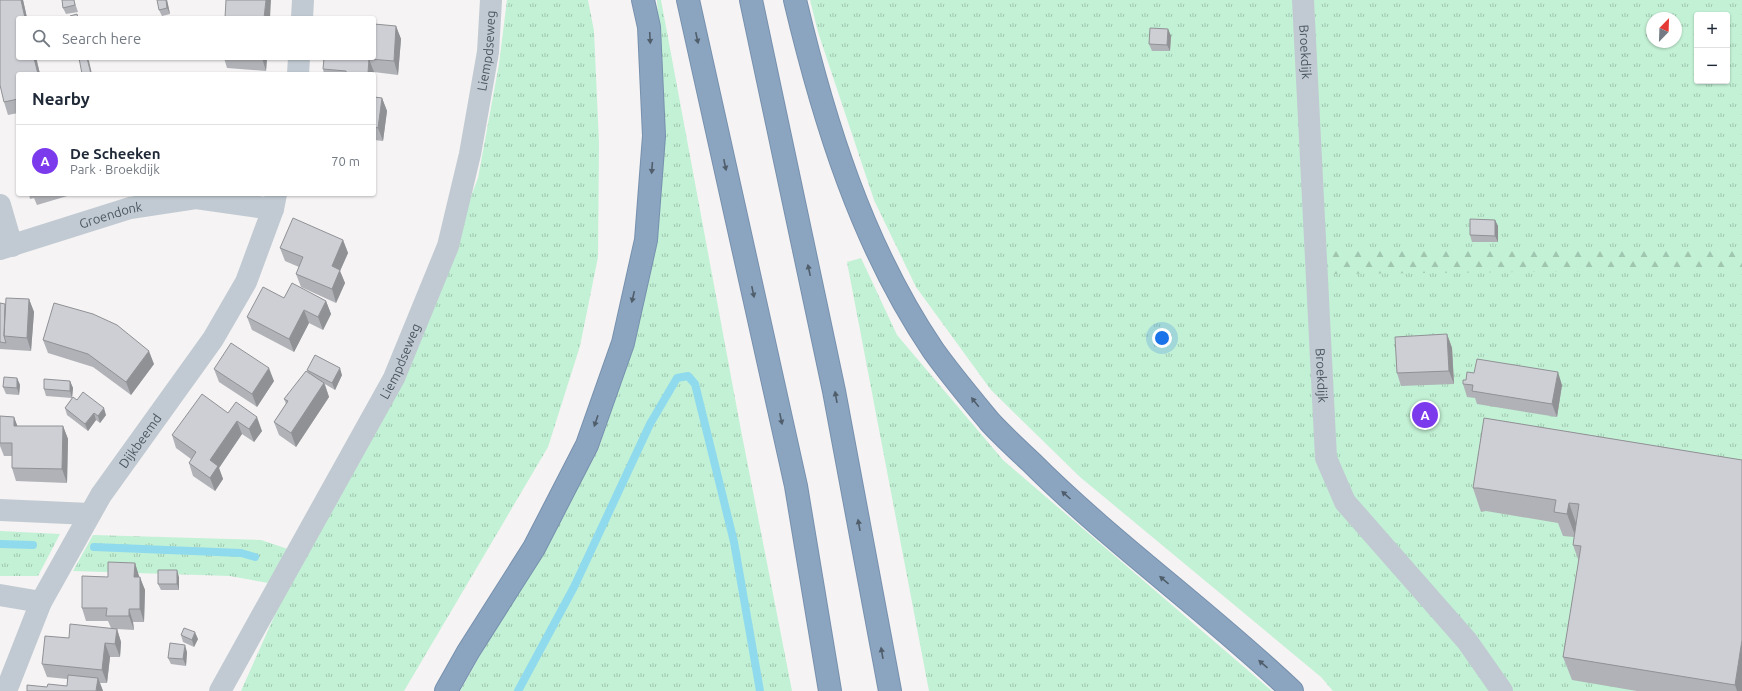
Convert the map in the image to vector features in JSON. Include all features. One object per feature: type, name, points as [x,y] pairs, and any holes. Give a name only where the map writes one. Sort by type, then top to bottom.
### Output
[{"type":"highway","points":[[446,691],[468,652],[534,548],[587,445],[623,343],[646,240],[654,136],[649,27],[643,0]]},
{"type":"highway","points":[[688,0],[796,486],[830,691]]},
{"type":"highway","points":[[751,0],[834,390],[890,691]]},
{"type":"highway","points":[[795,0],[810,64],[842,166],[864,224],[889,275],[933,350],[991,423],[1051,483],[1110,535],[1224,630],[1292,691]]},
{"type":"street","points":[[302,16],[303,0]]},
{"type":"street","name":"Liempdseweg","points":[[220,691],[394,378],[448,246],[470,154],[488,52],[491,0]]},
{"type":"street","name":"Broekdijk","points":[[1303,0],[1326,458],[1345,502],[1467,641],[1502,691]]},
{"type":"street","points":[[298,72],[299,60]]},
{"type":"street","name":"Groendonk","points":[[6,248],[130,208],[196,198],[275,202]]},
{"type":"street","name":"Dijkbeemd","points":[[6,691],[41,602],[101,495],[213,339],[246,282],[275,202]]},
{"type":"street","points":[[0,205],[6,248]]},
{"type":"street","points":[[0,510],[90,514]]},
{"type":"street","points":[[0,594],[41,602]]},
{"type":"green space","points":[[507,0],[588,0],[594,31],[599,143],[598,257],[580,346],[548,447],[404,691],[241,691],[282,599],[454,241],[478,178],[499,64]]},
{"type":"green space","points":[[657,0],[661,0],[740,425],[792,691],[460,691],[542,554],[598,450],[633,346],[665,135]]},
{"type":"green space","points":[[810,0],[1742,0],[1742,691],[1333,691],[1321,677],[1080,477],[991,390],[916,287],[874,200],[818,32]]},
{"type":"green space","points":[[1566,247],[1742,248],[1742,270],[1328,274],[1327,251]]},
{"type":"green space","points":[[861,258],[897,335],[1003,460],[1272,691],[929,691],[847,262]]},
{"type":"green space","points":[[0,531],[60,534],[38,576],[0,576]]},
{"type":"green space","points":[[93,535],[261,540],[288,549],[268,583],[230,576],[73,571]]},
{"type":"building","points":[[0,0],[21,0],[25,16],[16,16],[16,60],[34,60],[38,72],[16,72],[16,99],[4,102],[0,85]]},
{"type":"building","points":[[62,0],[74,0],[75,5],[63,8]]},
{"type":"building","points":[[157,0],[166,0],[167,8],[159,10]]},
{"type":"building","points":[[226,0],[266,0],[264,16],[225,16]]},
{"type":"building","points":[[376,24],[396,26],[394,61],[376,60]]},
{"type":"building","points":[[1150,28],[1168,29],[1167,45],[1149,44]]},
{"type":"building","points":[[79,60],[88,60],[90,72],[82,72]]},
{"type":"building","points":[[324,60],[369,60],[368,72],[346,72],[323,69]]},
{"type":"building","points":[[376,97],[382,98],[378,128],[376,128]]},
{"type":"building","points":[[293,218],[343,240],[332,266],[340,270],[332,289],[296,274],[303,257],[280,248]]},
{"type":"building","points":[[1470,219],[1495,220],[1495,236],[1470,235]]},
{"type":"building","points":[[292,283],[326,301],[318,317],[304,310],[289,339],[247,317],[263,287],[284,298]]},
{"type":"building","points":[[6,298],[29,299],[27,338],[4,336]]},
{"type":"building","points":[[0,303],[5,304],[4,336],[6,343],[0,342]]},
{"type":"building","points":[[54,303],[93,314],[117,325],[149,351],[126,382],[88,354],[43,340]]},
{"type":"building","points":[[1447,334],[1449,371],[1397,373],[1395,337]]},
{"type":"building","points":[[231,343],[269,368],[252,394],[214,369]]},
{"type":"building","points":[[315,355],[340,368],[332,383],[307,370]]},
{"type":"building","points":[[1477,359],[1558,372],[1552,404],[1472,391],[1473,385],[1463,384],[1463,380],[1466,380],[1467,372],[1474,373]]},
{"type":"building","points":[[306,371],[324,383],[291,433],[274,422],[288,401],[284,399]]},
{"type":"building","points":[[4,377],[17,378],[17,388],[3,387]]},
{"type":"building","points":[[44,379],[70,381],[70,391],[44,389]]},
{"type":"building","points":[[83,392],[104,408],[98,416],[94,413],[85,424],[65,408],[73,397],[77,400]]},
{"type":"building","points":[[202,394],[228,413],[236,402],[257,417],[249,429],[237,421],[210,460],[218,466],[210,478],[189,463],[196,452],[172,435]]},
{"type":"building","points":[[0,416],[14,417],[14,426],[63,426],[62,469],[12,468],[12,443],[0,443]]},
{"type":"building","points":[[1484,418],[1742,460],[1742,640],[1735,685],[1563,657],[1581,546],[1573,545],[1579,504],[1569,503],[1567,514],[1554,512],[1556,500],[1473,488]]},
{"type":"building","points":[[108,562],[135,563],[134,577],[140,577],[140,609],[129,609],[129,616],[106,616],[107,608],[82,608],[82,576],[108,577]]},
{"type":"building","points":[[158,570],[177,570],[177,584],[158,584]]},
{"type":"building","points":[[70,624],[117,629],[115,644],[105,643],[102,670],[42,664],[45,636],[69,638]]},
{"type":"building","points":[[184,628],[195,632],[192,640],[181,635]]},
{"type":"building","points":[[170,643],[185,645],[183,659],[168,658]]},
{"type":"building","points":[[68,675],[98,678],[96,691],[27,691],[27,685],[47,687],[48,684],[67,686]]},
{"type":"waterway","points":[[518,691],[574,587],[650,424],[677,378],[688,376],[695,384],[734,542],[760,691]]},
{"type":"waterway","points":[[0,544],[33,545]]},
{"type":"waterway","points":[[94,547],[241,553],[255,557]]},
{"type":"place","name":"De Scheeken","points":[[1425,415]]}]
